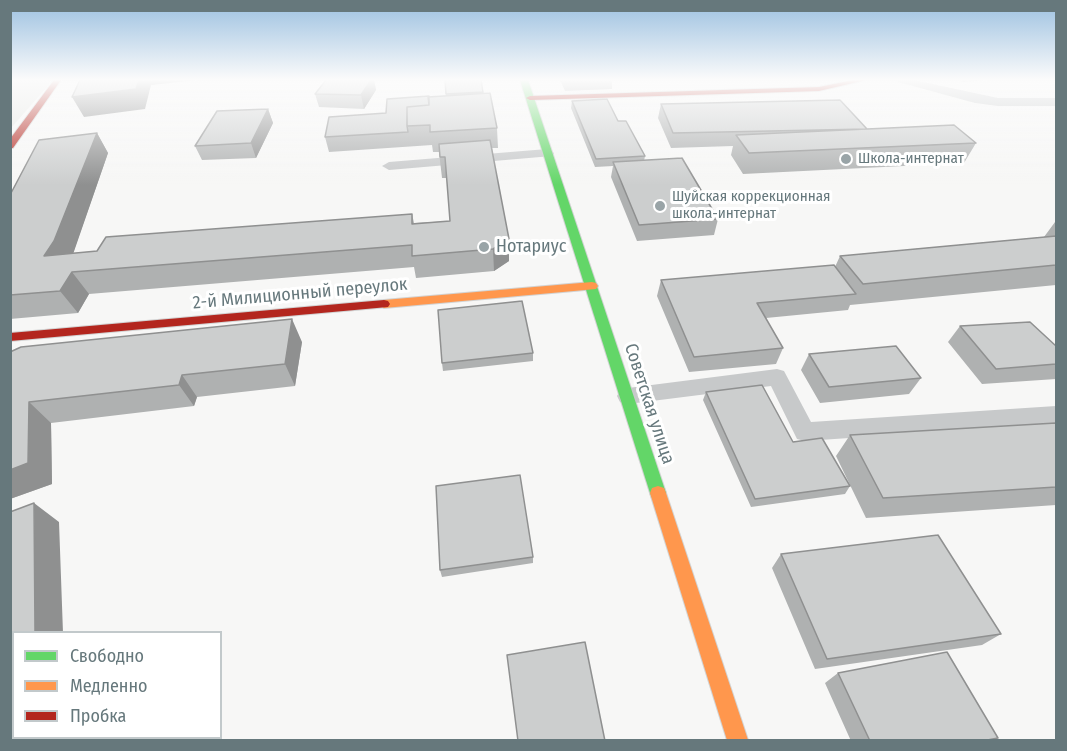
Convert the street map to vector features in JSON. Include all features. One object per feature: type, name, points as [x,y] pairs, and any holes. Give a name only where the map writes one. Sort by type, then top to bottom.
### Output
[{"type":"street","points":[[10,146],[32,115]]},
{"type":"street","name":"Советская улица","points":[[535,115],[738,741]]},
{"type":"street","name":"2-й Милиционный переулок","points":[[10,337],[592,286]]},
{"type":"lane","points":[[389,166],[547,153]]},
{"type":"lane","points":[[628,396],[777,377],[805,432],[1056,415]]},
{"type":"shaded area","points":[[11,115],[22,115],[11,128]]},
{"type":"building","points":[[214,115],[265,115],[251,143],[195,146]]},
{"type":"building","points":[[407,115],[494,115],[497,128],[430,132],[430,125],[407,126]]},
{"type":"building","points":[[407,115],[408,132],[325,137],[329,117]]},
{"type":"building","points":[[578,115],[615,115],[618,121],[626,121],[645,156],[596,159]]},
{"type":"building","points":[[666,115],[854,115],[867,129],[673,133]]},
{"type":"building","points":[[954,125],[976,143],[749,153],[736,135]]},
{"type":"building","points":[[97,133],[54,241],[44,256],[97,251],[106,237],[412,214],[412,224],[450,221],[445,157],[440,157],[439,144],[490,140],[509,239],[493,249],[412,256],[412,245],[72,272],[60,291],[10,295],[10,195],[39,140]]},
{"type":"building","name":"Шуйская коррекционная школа-интернат","points":[[682,158],[718,219],[639,225],[613,162]]},
{"type":"building","points":[[1056,236],[1056,265],[863,284],[840,256]]},
{"type":"building","points":[[834,265],[856,294],[757,303],[783,348],[694,357],[661,280]]},
{"type":"building","points":[[522,301],[533,353],[442,363],[438,310]]},
{"type":"building","points":[[292,319],[285,364],[182,375],[179,385],[29,402],[28,463],[10,470],[10,352],[21,347]]},
{"type":"building","points":[[1030,322],[1056,346],[1056,364],[996,369],[960,326]]},
{"type":"building","points":[[896,346],[921,378],[829,387],[809,354]]},
{"type":"building","points":[[762,385],[793,442],[822,438],[850,486],[755,499],[706,392]]},
{"type":"building","points":[[1056,423],[1056,487],[883,498],[850,435]]},
{"type":"building","points":[[520,475],[533,557],[440,570],[436,486]]},
{"type":"building","points":[[34,503],[35,631],[12,631],[12,739],[36,739],[36,741],[10,741],[10,512]]},
{"type":"building","points":[[938,535],[1001,634],[827,659],[781,554]]},
{"type":"building","points":[[585,642],[605,741],[518,741],[507,655]]},
{"type":"building","points":[[947,652],[998,738],[982,741],[870,741],[838,673]]},
{"type":"traffic: fast","points":[[535,115],[658,493]]},
{"type":"traffic: slow","points":[[384,304],[592,286]]},
{"type":"traffic: slow","points":[[658,493],[738,740]]},
{"type":"traffic: jam","points":[[10,146],[32,115]]},
{"type":"traffic: jam","points":[[10,337],[384,304]]},
{"type":"place","name":"Школа-интернат","points":[[846,159]]},
{"type":"place","name":"Шуйская коррекционная школа-интернат","points":[[660,206]]},
{"type":"place","name":"Нотариус","points":[[484,247]]}]
